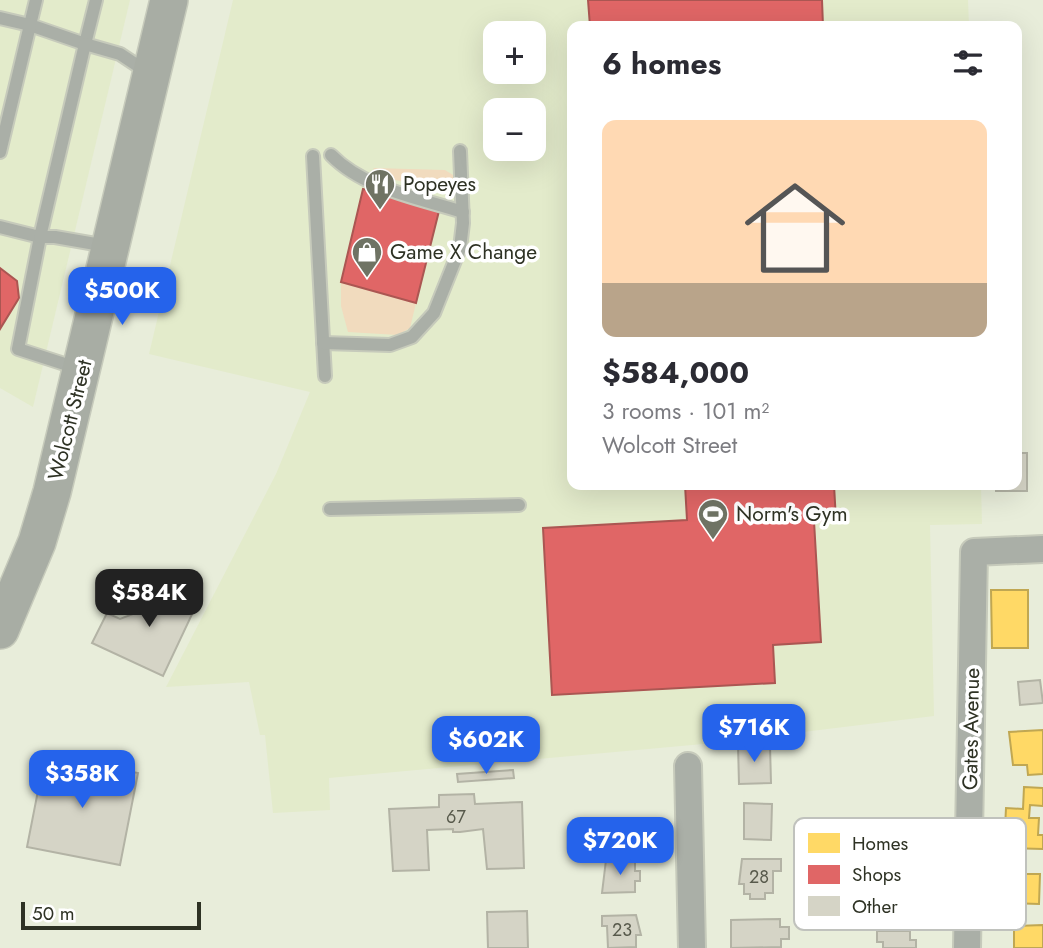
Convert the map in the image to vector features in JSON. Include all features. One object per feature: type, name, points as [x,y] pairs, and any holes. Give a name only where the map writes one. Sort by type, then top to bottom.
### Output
[{"type":"main road","name":"Wolcott Street","points":[[0,630],[45,517],[169,0]]},
{"type":"street","name":"Gates Avenue","points":[[969,818],[974,552],[1043,549]]},
{"type":"street","points":[[688,766],[692,948]]},
{"type":"street","name":"Gates Avenue","points":[[967,930],[967,948]]},
{"type":"lane","points":[[0,152],[36,0]]},
{"type":"lane","points":[[82,369],[18,349],[40,237],[96,0]]},
{"type":"lane","points":[[0,18],[120,54],[152,75]]},
{"type":"lane","points":[[323,343],[390,345],[412,337],[434,313],[460,248],[463,212],[460,151]]},
{"type":"lane","points":[[331,155],[346,171],[365,180],[463,212]]},
{"type":"lane","points":[[313,156],[325,376]]},
{"type":"lane","points":[[0,227],[40,237],[111,247]]},
{"type":"lane","points":[[330,509],[519,505]]},
{"type":"shaded area","points":[[0,0],[130,0],[33,407],[0,388]]},
{"type":"shaded area","points":[[233,0],[968,0],[969,21],[567,21],[567,490],[981,490],[982,524],[930,525],[934,716],[714,743],[329,778],[330,810],[273,813],[265,735],[260,735],[249,682],[166,687],[276,474],[310,392],[149,354]]},
{"type":"shaded area","points":[[373,168],[445,170],[453,175],[456,185],[449,192],[382,177]]},
{"type":"shaded area","points":[[341,282],[416,303],[410,328],[398,335],[348,332],[341,306]]},
{"type":"building: Homes","points":[[991,590],[1028,590],[1028,648],[992,648]]},
{"type":"building: Homes","points":[[1043,730],[1043,774],[1028,775],[1027,765],[1013,765],[1009,732]]},
{"type":"building: Homes","points":[[1024,787],[1043,788],[1043,806],[1030,805],[1029,818],[1039,818],[1038,835],[1043,835],[1043,849],[1026,849],[1026,818],[1006,818],[1006,808],[1023,809]]},
{"type":"building: Homes","points":[[1026,874],[1040,874],[1039,904],[1026,904]]},
{"type":"building: Homes","points":[[1043,925],[1043,948],[1014,948],[1014,930],[1026,930],[1026,926]]},
{"type":"building: Shops","points":[[588,0],[822,0],[823,21],[590,21]]},
{"type":"building: Shops","points":[[363,189],[440,207],[416,303],[341,282]]},
{"type":"building: Shops","points":[[0,268],[17,281],[19,298],[0,329]]},
{"type":"building: Shops","points":[[685,490],[834,490],[836,520],[814,521],[821,642],[773,645],[775,683],[552,695],[543,528],[687,520]]},
{"type":"building: Other","points":[[1022,453],[1027,453],[1027,491],[996,491],[1022,490]]},
{"type":"building: Other","points":[[156,578],[191,594],[185,606],[194,610],[163,676],[92,643],[107,613],[120,619],[141,611]]},
{"type":"building: Other","points":[[1040,680],[1043,703],[1020,705],[1018,682]]},
{"type":"building: Other","points":[[738,745],[770,745],[771,783],[739,784]]},
{"type":"building: Other","points":[[45,755],[138,773],[120,865],[27,847]]},
{"type":"building: Other","points":[[513,770],[514,778],[458,782],[457,774]]},
{"type":"building: Other","points":[[474,794],[475,804],[522,802],[524,868],[487,869],[483,829],[453,832],[453,829],[427,830],[429,870],[393,871],[389,809],[439,807],[439,795]]},
{"type":"building: Other","points":[[744,803],[772,804],[771,840],[744,839]]},
{"type":"building: Other","points":[[742,859],[781,859],[781,871],[773,871],[773,893],[765,893],[765,899],[750,899],[750,894],[744,894],[744,884],[739,884]]},
{"type":"building: Other","points":[[606,860],[635,860],[635,871],[640,871],[640,881],[635,881],[635,892],[602,893]]},
{"type":"building: Other","points":[[527,911],[528,948],[488,948],[487,912]]},
{"type":"building: Other","points":[[636,915],[641,935],[636,935],[636,947],[608,948],[607,926],[602,926],[602,916]]},
{"type":"building: Other","points":[[780,919],[780,927],[789,927],[789,939],[781,939],[781,947],[731,948],[731,920]]},
{"type":"building: Other","points":[[877,931],[910,931],[910,940],[916,940],[916,948],[883,948],[883,942],[877,942]]},
{"type":"place","name":"Popeyes","points":[[380,211]]},
{"type":"place","name":"Game X Change","points":[[367,279]]},
{"type":"place","name":"Norm's Gym","points":[[713,541]]}]
